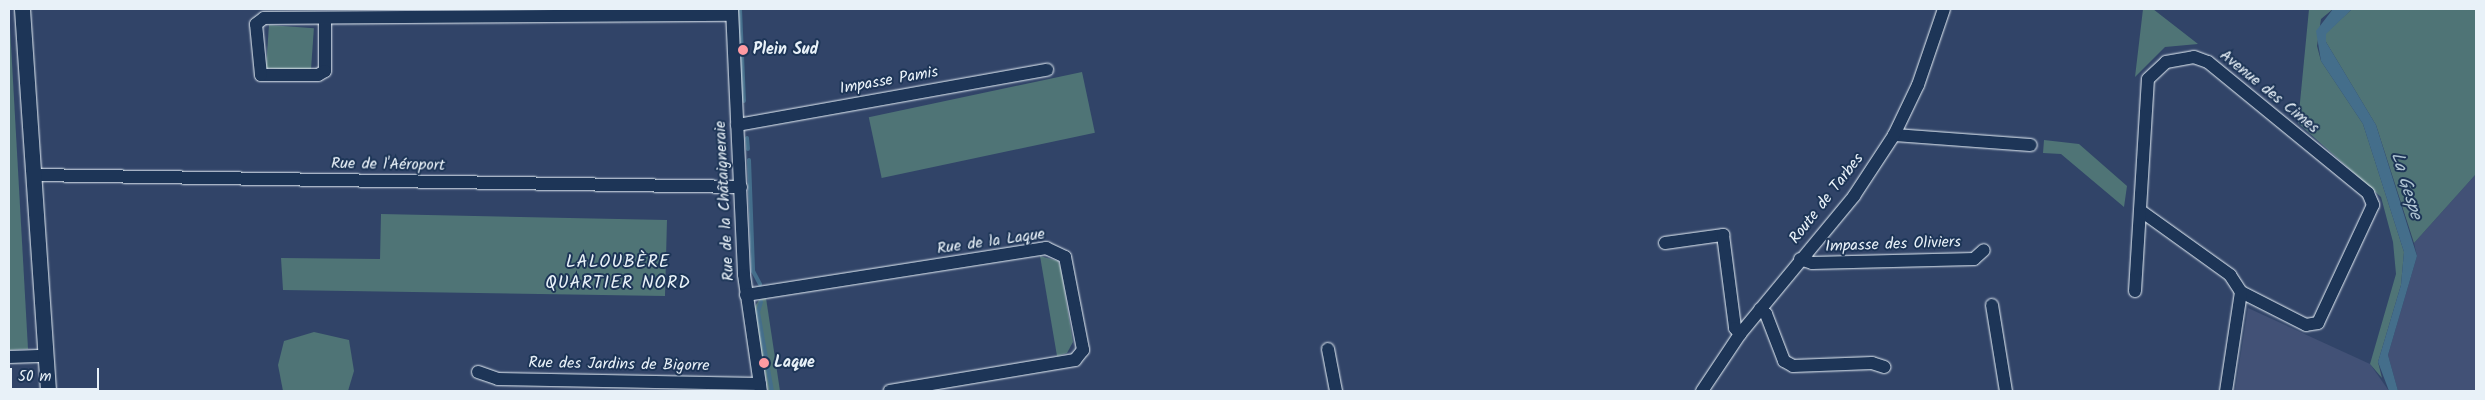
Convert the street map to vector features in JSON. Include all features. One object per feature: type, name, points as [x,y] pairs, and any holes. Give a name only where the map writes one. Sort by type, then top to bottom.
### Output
[{"type":"main road","points":[[22,9],[48,391]]},
{"type":"street","name":"Route de Tarbes","points":[[1702,391],[1740,334],[1800,259],[1854,196],[1894,135],[1918,85],[1944,9]]},
{"type":"street","points":[[325,19],[325,71],[318,75],[261,75],[256,24],[264,18],[325,19],[732,12]]},
{"type":"street","name":"Rue de la Châtaigneraie","points":[[732,12],[746,295],[761,388]]},
{"type":"street","name":"Avenue des Cimes","points":[[2194,57],[2208,62],[2368,193],[2372,205],[2318,323],[2306,325],[2241,292],[2230,275],[2141,211],[2148,79],[2166,62],[2194,57]]},
{"type":"street","name":"Impasse Pamis","points":[[737,125],[1047,70]]},
{"type":"street","points":[[1894,135],[2032,145]]},
{"type":"street","name":"Rue de l'Aéroport","points":[[34,176],[741,187]]},
{"type":"street","points":[[2135,291],[2141,211]]},
{"type":"street","points":[[1665,243],[1723,236],[1735,328],[1740,334]]},
{"type":"street","name":"Rue de la Laque","points":[[746,295],[1046,248],[1065,257],[1081,356],[1066,363],[890,391]]},
{"type":"street","name":"Impasse des Oliviers","points":[[1800,259],[1812,263],[1974,259],[1984,250]]},
{"type":"street","points":[[2226,391],[2241,292]]},
{"type":"street","points":[[1992,305],[2006,391]]},
{"type":"street","points":[[1760,309],[1789,364],[1884,367]]},
{"type":"street","points":[[1328,349],[1336,391]]},
{"type":"street","points":[[9,358],[45,356]]},
{"type":"street","name":"Rue des Jardins de Bigorre","points":[[478,372],[498,379],[761,388]]},
{"type":"shaded area","points":[[2333,9],[2352,9],[2326,34],[2326,42],[2376,125],[2417,256],[2388,355],[2398,391],[2389,391],[2378,362],[2401,285],[2404,252],[2363,124],[2321,61],[2316,31]]},
{"type":"shaded area","points":[[2476,174],[2476,391],[2398,391],[2388,355],[2417,256],[2414,243]]},
{"type":"shaded area","points":[[2248,308],[2370,364],[2389,391],[2235,391]]},
{"type":"green space","points":[[9,9],[28,349],[9,350]]},
{"type":"green space","points":[[2143,9],[2153,9],[2198,44],[2165,47],[2135,77]]},
{"type":"green space","points":[[2309,9],[2333,9],[2321,19],[2317,46],[2321,61],[2363,124],[2404,252],[2401,285],[2378,362],[2382,378],[2370,364],[2396,274],[2393,242],[2381,197],[2298,123]]},
{"type":"green space","points":[[2352,9],[2476,9],[2476,174],[2414,243],[2376,125],[2326,42],[2325,34]]},
{"type":"green space","points":[[269,25],[314,28],[311,71],[266,68]]},
{"type":"green space","points":[[1082,72],[1095,133],[882,178],[869,117]]},
{"type":"green space","points":[[2044,140],[2079,144],[2127,186],[2124,207],[2061,154],[2043,153]]},
{"type":"green space","points":[[381,214],[667,220],[665,296],[283,290],[281,258],[380,259]]},
{"type":"green space","points":[[1040,256],[1058,261],[1061,269],[1073,342],[1067,353],[1057,356]]},
{"type":"green space","points":[[766,298],[780,391],[768,391],[754,308],[759,300]]},
{"type":"green space","points":[[314,332],[349,340],[354,371],[348,391],[283,391],[278,365],[284,341]]},
{"type":"waterway","points":[[740,9],[744,101]]},
{"type":"waterway","points":[[747,138],[748,149]]},
{"type":"waterway","points":[[749,160],[753,271],[760,284]]},
{"type":"waterway","points":[[761,302],[758,312],[772,391]]},
{"type":"place","name":"Plein Sud","points":[[743,50]]},
{"type":"place","name":"Laque","points":[[764,363]]},
{"type":"district","name":"LALOUBÈRE QUARTIER NORD","points":[[618,274]]},
{"type":"water label","name":"La Gespe","points":[[2405,186]]}]
